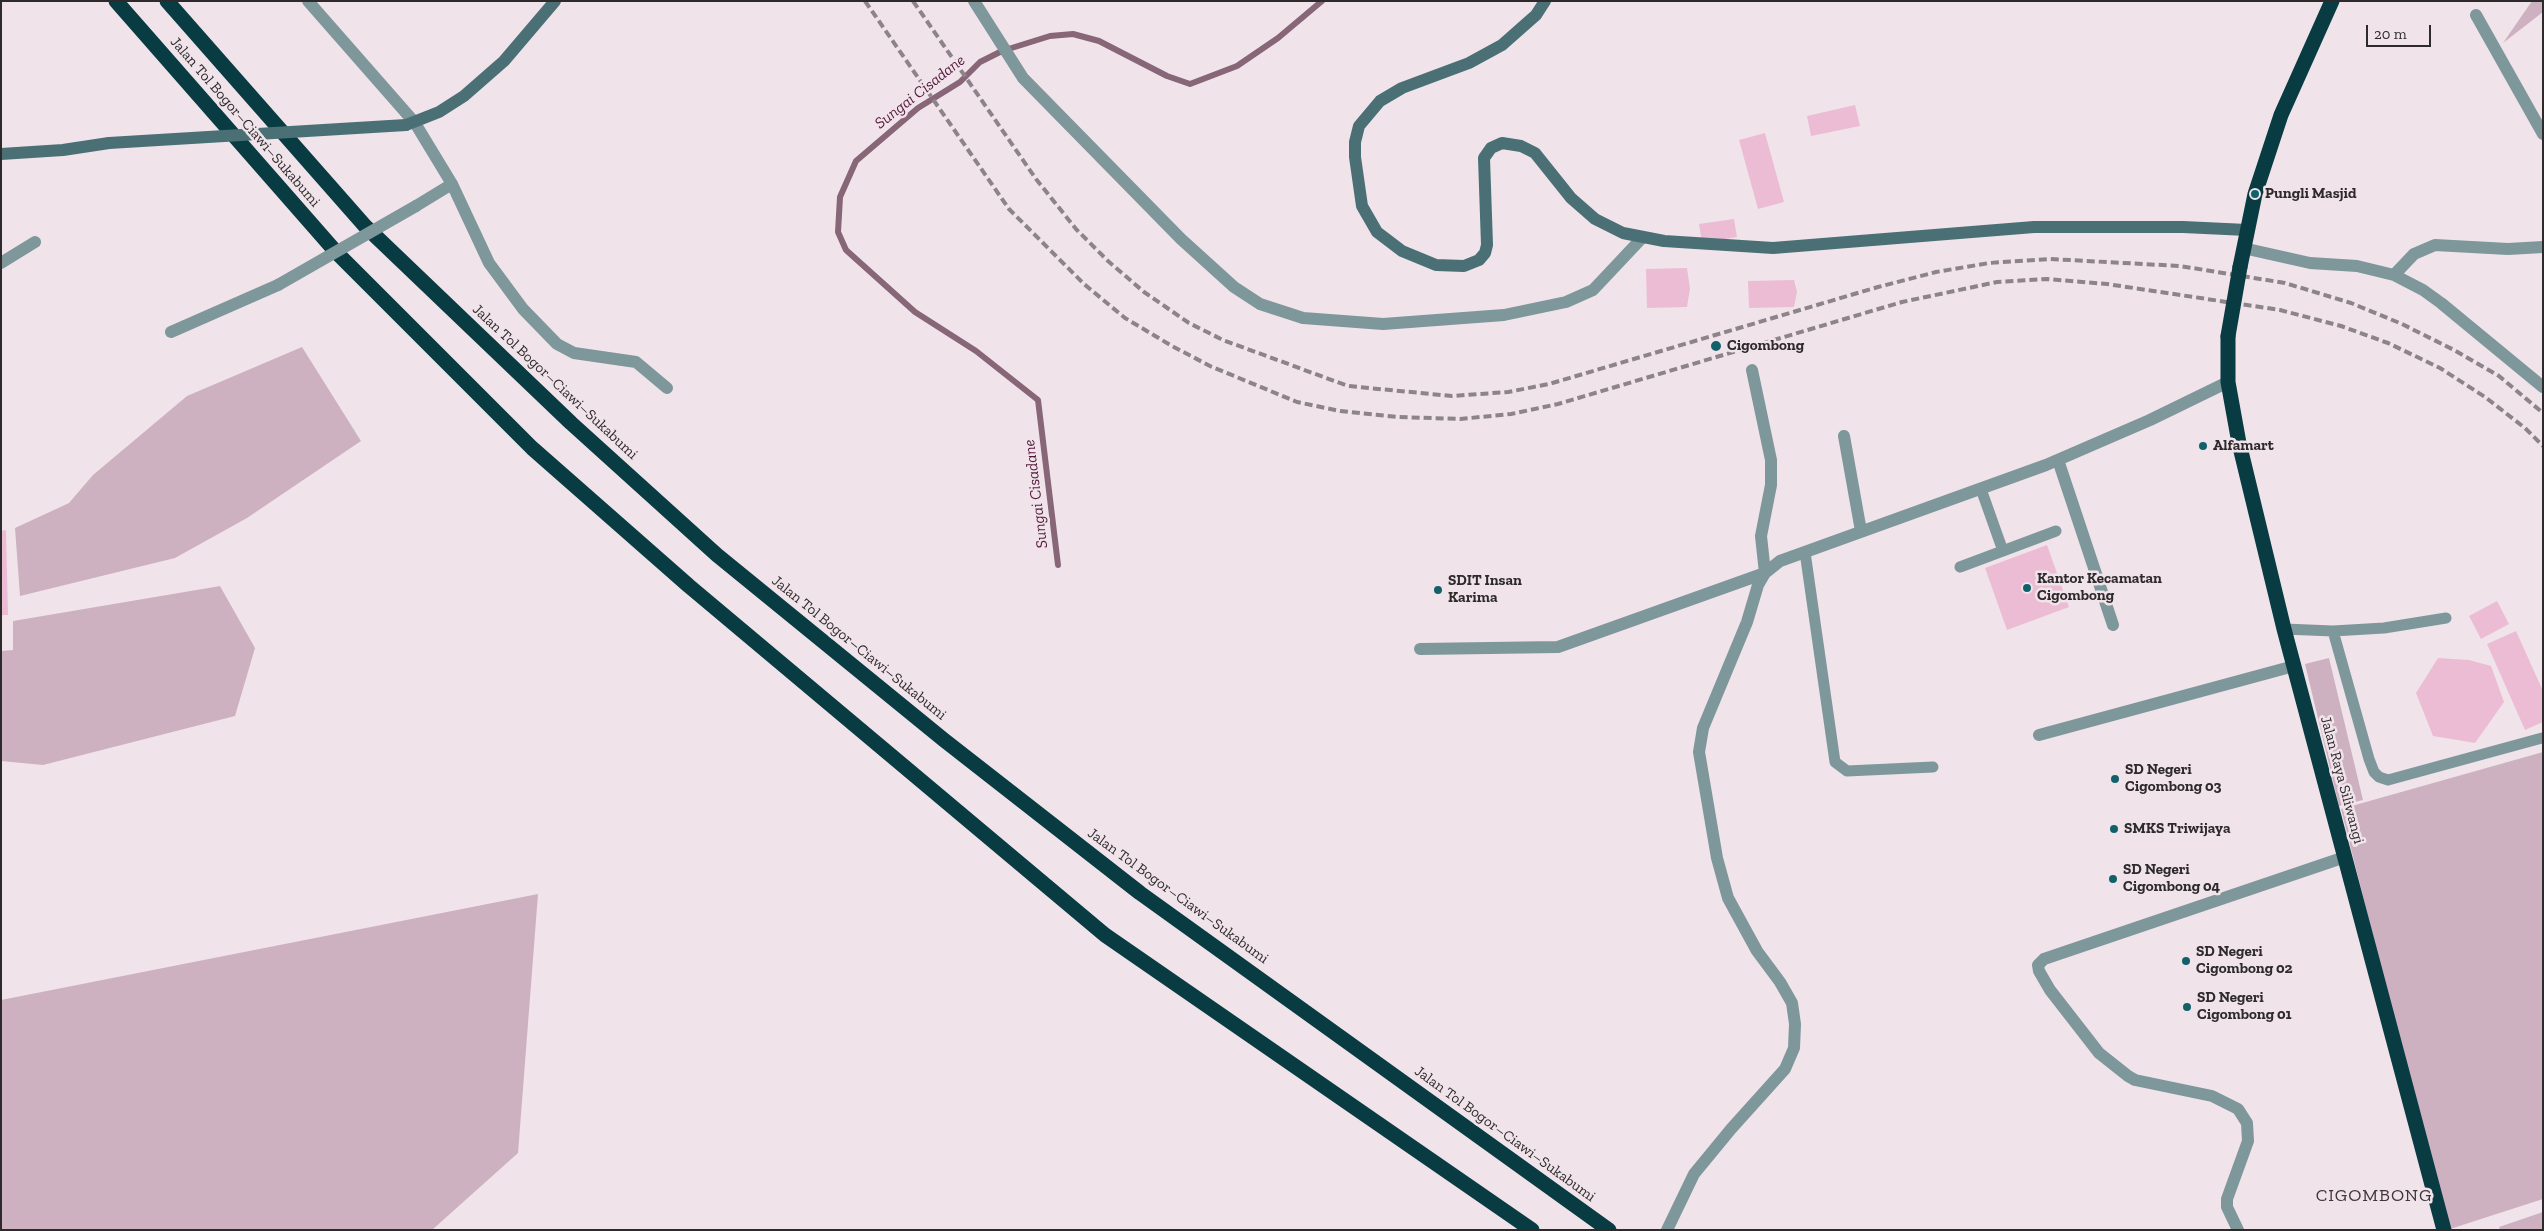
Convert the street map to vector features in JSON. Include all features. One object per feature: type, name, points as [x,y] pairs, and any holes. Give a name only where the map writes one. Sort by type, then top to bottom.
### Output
[{"type":"highway","name":"Jalan Tol Bogor–Ciawi–Sukabumi","points":[[116,1],[336,252],[532,448],[689,586],[1105,935],[1532,1230]]},
{"type":"highway","name":"Jalan Tol Bogor–Ciawi–Sukabumi","points":[[168,1],[366,226],[571,423],[717,555],[944,740],[1140,893],[1609,1230]]},
{"type":"highway","name":"Jalan Raya Siliwangi","points":[[2332,1],[2281,115],[2255,194],[2243,248],[2228,336],[2228,382],[2239,443],[2284,629],[2444,1230]]},
{"type":"main road","points":[[1,154],[63,150],[109,143],[411,124],[439,112],[464,96],[504,61],[555,1]]},
{"type":"main road","points":[[1545,1],[1531,20],[1502,45],[1469,63],[1402,88],[1370,110],[1358,126],[1355,142],[1357,182],[1362,206],[1377,232],[1402,251],[1436,265],[1473,264],[1485,254],[1487,245],[1484,158],[1491,148],[1496,145],[1513,144],[1528,149],[1542,159],[1563,189],[1584,211],[1608,227],[1642,238],[1688,244],[1773,248],[2034,227],[2183,227],[2247,230]]},
{"type":"street","points":[[308,1],[411,124],[452,184],[489,263],[523,309],[557,344],[574,353],[636,362],[667,388]]},
{"type":"street","points":[[974,1],[984,20],[1023,78],[1181,238],[1234,287],[1260,304],[1303,318],[1383,324],[1504,315],[1566,302],[1593,290],[1642,238]]},
{"type":"street","points":[[2476,15],[2543,134]]},
{"type":"street","points":[[171,332],[278,285],[452,184]]},
{"type":"street","points":[[1,263],[35,242]]},
{"type":"street","points":[[2394,275],[2414,254],[2435,245],[2508,248],[2543,247]]},
{"type":"street","points":[[2243,248],[2310,263],[2357,266],[2394,275],[2423,290],[2441,303],[2543,387]]},
{"type":"street","points":[[1667,1230],[1694,1174],[1731,1129],[1785,1070],[1794,1048],[1795,1024],[1792,1003],[1780,982],[1750,940],[1728,898],[1718,858],[1699,752],[1703,728],[1747,622],[1758,585],[1765,573],[1761,536],[1771,485],[1772,460],[1752,370]]},
{"type":"street","points":[[1420,649],[1558,647],[1765,573],[1780,562],[1805,552],[2058,460],[2166,413],[2228,382]]},
{"type":"street","points":[[1844,436],[1861,531]]},
{"type":"street","points":[[2058,460],[2113,625]]},
{"type":"street","points":[[2038,735],[2294,666]]},
{"type":"street","points":[[2238,1230],[2227,1207],[2227,1199],[2248,1141],[2247,1123],[2238,1109],[2212,1096],[2135,1080],[2128,1076],[2099,1053],[2050,990],[2039,971],[2038,965],[2044,959],[2345,857]]},
{"type":"lane","points":[[1981,489],[2003,551]]},
{"type":"lane","points":[[1960,567],[2056,531]]},
{"type":"lane","points":[[1805,552],[1835,762],[1847,772],[1933,767]]},
{"type":"lane","points":[[2284,629],[2333,631],[2384,628],[2446,618]]},
{"type":"lane","points":[[2333,631],[2369,759],[2374,772],[2379,777],[2388,780],[2542,738]]},
{"type":"shaded area","points":[[2532,1],[2543,1],[2543,12],[2503,43]]},
{"type":"shaded area","points":[[302,347],[361,441],[247,518],[175,558],[20,596],[15,528],[69,503],[93,475],[187,396]]},
{"type":"shaded area","points":[[220,586],[255,648],[235,716],[43,765],[1,761],[1,651],[13,650],[13,621]]},
{"type":"shaded area","points":[[2329,658],[2363,800],[2339,806],[2305,664]]},
{"type":"shaded area","points":[[2543,752],[2543,1199],[2447,1230],[2341,809]]},
{"type":"shaded area","points":[[538,894],[518,1153],[432,1230],[1,1230],[1,1000]]},
{"type":"shaded area","points":[[2543,1212],[2543,1230],[2500,1230],[2499,1227]]},
{"type":"building","points":[[1855,105],[1860,126],[1811,136],[1807,116]]},
{"type":"building","points":[[1765,133],[1784,202],[1758,209],[1739,140]]},
{"type":"building","points":[[1734,219],[1737,237],[1702,243],[1699,224]]},
{"type":"building","points":[[1687,268],[1690,289],[1687,307],[1647,308],[1646,269]]},
{"type":"building","points":[[1794,280],[1797,292],[1794,307],[1749,308],[1748,281]]},
{"type":"building","points":[[6,530],[8,615],[1,615],[1,531]]},
{"type":"building","name":"Kantor Kecamatan Cigombong","points":[[2047,545],[2069,607],[2007,630],[1985,568]]},
{"type":"building","points":[[2497,601],[2509,624],[2481,639],[2469,616]]},
{"type":"building","points":[[2516,631],[2543,691],[2543,722],[2525,730],[2487,644]]},
{"type":"building","points":[[2438,658],[2469,660],[2491,666],[2504,702],[2475,743],[2433,736],[2416,693]]},
{"type":"waterway","name":"Sungai Cisadane","points":[[1058,565],[1038,400],[976,351],[915,312],[846,250],[838,232],[840,197],[856,161],[918,108],[960,82],[980,62],[1002,51],[1050,36],[1073,34],[1099,41],[1167,76],[1190,84],[1237,66],[1278,38],[1322,1]]},
{"type":"railway","points":[[865,1],[1009,209],[1084,284],[1125,318],[1172,346],[1210,366],[1297,402],[1340,411],[1397,417],[1460,419],[1511,414],[1558,404],[1902,302],[1997,282],[2047,279],[2107,284],[2280,310],[2341,326],[2388,343],[2440,368],[2485,397],[2525,428],[2543,446]]},
{"type":"railway","points":[[913,1],[1036,179],[1076,229],[1108,261],[1144,292],[1189,323],[1223,340],[1348,386],[1452,396],[1508,392],[1549,384],[1878,287],[1936,272],[1989,263],[2050,259],[2180,266],[2285,283],[2351,303],[2402,324],[2454,350],[2499,376],[2543,413]]},
{"type":"place","name":"Pungli Masjid","points":[[2255,194]]},
{"type":"place","name":"Cigombong","points":[[1716,346]]},
{"type":"place","name":"Alfamart","points":[[2203,446]]},
{"type":"place","name":"Kantor Kecamatan Cigombong","points":[[2027,588]]},
{"type":"place","name":"SDIT Insan Karima","points":[[1438,590]]},
{"type":"place","name":"SD Negeri Cigombong 03","points":[[2115,779]]},
{"type":"place","name":"SMKS Triwijaya","points":[[2114,829]]},
{"type":"place","name":"SD Negeri Cigombong 04","points":[[2113,879]]},
{"type":"place","name":"SD Negeri Cigombong 02","points":[[2186,961]]},
{"type":"place","name":"SD Negeri Cigombong 01","points":[[2187,1007]]},
{"type":"district","name":"CIGOMBONG","points":[[2374,1196]]}]
